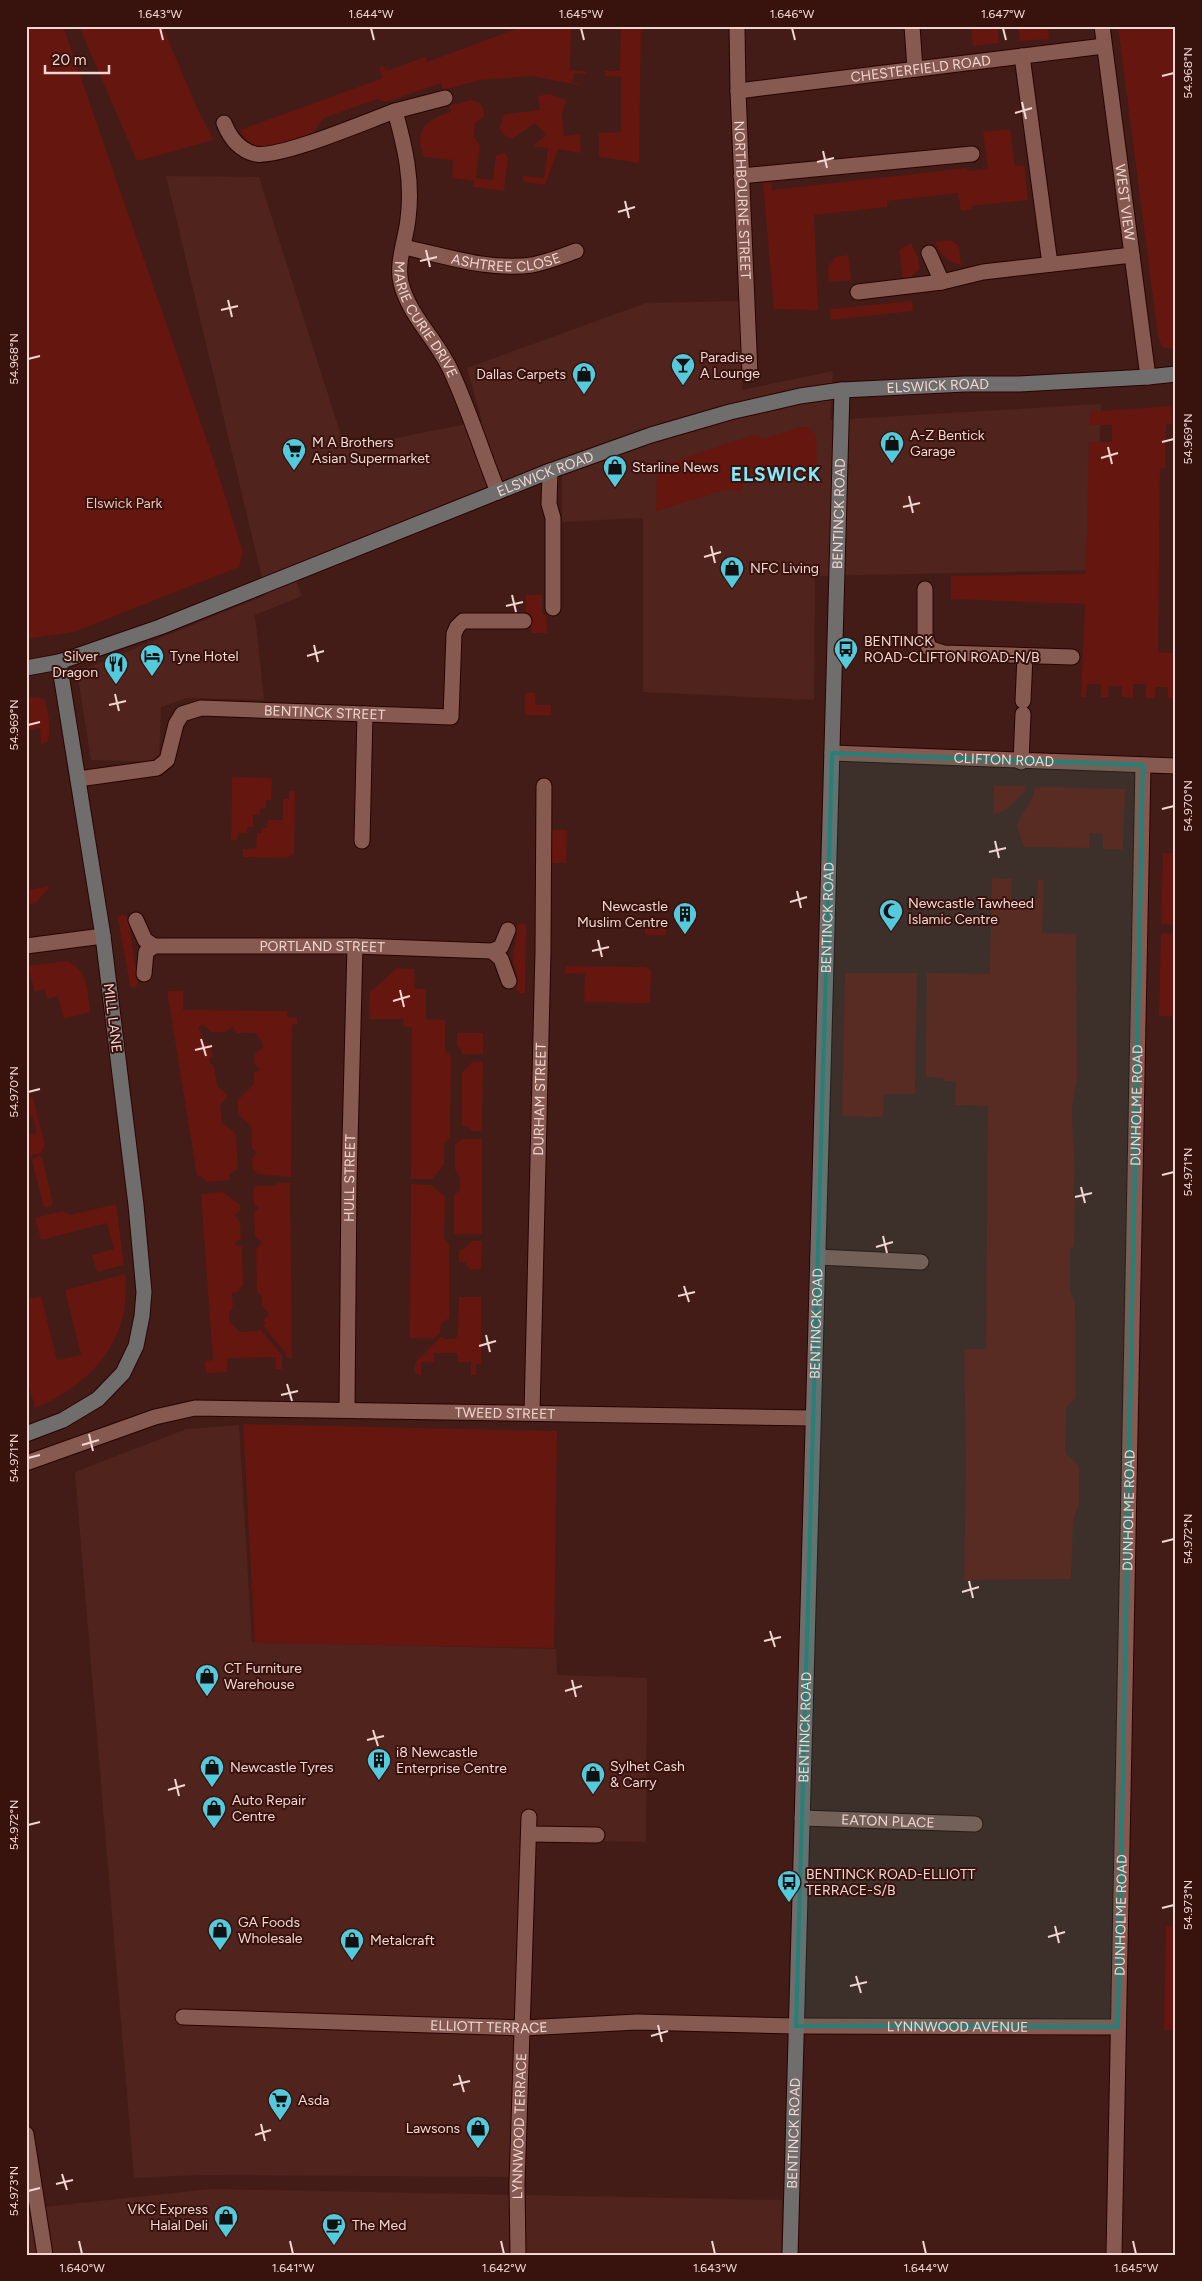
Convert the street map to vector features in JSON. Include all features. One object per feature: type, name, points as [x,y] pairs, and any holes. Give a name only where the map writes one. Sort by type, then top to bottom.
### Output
[{"type":"street","name":"NORTHBOURNE STREET","points":[[737,26],[741,176],[750,374]]},
{"type":"street","points":[[912,26],[915,69]]},
{"type":"street","name":"WEST VIEW","points":[[1102,26],[1148,377]]},
{"type":"street","name":"CHESTERFIELD ROAD","points":[[738,90],[1104,46]]},
{"type":"street","points":[[1022,56],[1050,264]]},
{"type":"street","points":[[224,123],[229,135],[239,147],[256,154],[277,153],[395,111],[445,98]]},
{"type":"street","name":"MARIE CURIE DRIVE","points":[[395,111],[410,178],[408,218],[400,268],[405,297],[451,370],[498,492]]},
{"type":"street","points":[[741,176],[972,154]]},
{"type":"street","name":"ASHTREE CLOSE","points":[[404,247],[475,263],[507,266],[533,265],[576,251]]},
{"type":"street","points":[[929,253],[942,282]]},
{"type":"street","points":[[858,292],[942,282],[983,272],[1132,255]]},
{"type":"street","name":"ELSWICK ROAD","points":[[26,668],[59,662],[160,627],[550,471],[650,436],[730,412],[800,396],[842,390],[965,384],[1019,384],[1176,374]]},
{"type":"street","name":"BENTINCK ROAD","points":[[790,2255],[842,390]]},
{"type":"street","points":[[550,471],[549,504],[553,518],[553,608]]},
{"type":"street","points":[[925,589],[925,635],[930,648],[944,653],[1072,657]]},
{"type":"street","name":"BENTINCK STREET","points":[[78,780],[157,768],[167,760],[176,724],[182,714],[201,708],[451,717],[454,634],[457,627],[463,621],[524,621]]},
{"type":"street","points":[[1021,762],[1025,656]]},
{"type":"street","name":"MILL LANE","points":[[26,1434],[63,1420],[98,1399],[123,1373],[136,1346],[142,1316],[144,1292],[135,1195],[103,936],[59,662]]},
{"type":"street","points":[[362,840],[365,714]]},
{"type":"street","name":"CLIFTON ROAD","points":[[832,753],[1021,762],[1176,766]]},
{"type":"street","name":"DUNHOLME ROAD","points":[[1114,2255],[1143,765]]},
{"type":"street","name":"DURHAM STREET","points":[[532,1414],[543,952],[544,786]]},
{"type":"street","points":[[136,920],[145,940],[154,946],[146,952],[144,974]]},
{"type":"street","points":[[508,930],[501,947],[492,951],[501,960],[509,981]]},
{"type":"street","points":[[26,946],[103,936]]},
{"type":"street","name":"PORTLAND STREET","points":[[154,946],[355,946],[492,951]]},
{"type":"street","name":"HULL STREET","points":[[347,1409],[349,1181],[355,946]]},
{"type":"street","points":[[818,1257],[921,1262]]},
{"type":"street","name":"TWEED STREET","points":[[26,1463],[155,1416],[195,1408],[813,1418]]},
{"type":"street","name":"LYNNWOOD TERRACE","points":[[518,2255],[517,2184],[528,1817]]},
{"type":"street","name":"EATON PLACE","points":[[802,1818],[975,1824]]},
{"type":"street","points":[[528,1834],[597,1835]]},
{"type":"street","name":"ELLIOTT TERRACE","points":[[183,2017],[523,2028],[637,2022],[796,2026]]},
{"type":"street","name":"LYNNWOOD AVENUE","points":[[796,2026],[1118,2027]]},
{"type":"street","points":[[26,2134],[45,2255]]},
{"type":"highlighted area","points":[[832,753],[1143,765],[1118,2027],[796,2026]]},
{"type":"shaded area","points":[[166,176],[259,177],[345,448],[482,421],[467,368],[646,303],[741,301],[742,390],[833,371],[830,420],[1101,404],[1095,570],[815,576],[814,700],[643,692],[643,518],[562,522],[562,463],[291,567],[302,596],[255,615],[264,700],[187,698],[161,707],[159,762],[91,760],[77,672],[266,595]]},
{"type":"shaded area","points":[[239,1425],[252,1642],[556,1649],[557,1675],[647,1678],[646,1842],[522,1839],[510,2177],[198,2175],[134,2178],[75,1472],[186,1429]]},
{"type":"shaded area","points":[[210,2189],[782,2200],[781,2255],[26,2255],[26,2209]]},
{"type":"green space","name":"Elswick Park","points":[[26,26],[63,26],[215,464],[243,552],[239,567],[74,632],[26,639]]},
{"type":"green space","points":[[79,26],[162,26],[199,112],[214,140],[137,161]]},
{"type":"green space","points":[[515,26],[571,26],[570,70],[585,71],[587,74],[574,73],[572,82],[584,86],[531,76],[480,80],[443,90],[441,83],[386,102],[377,99],[324,118],[307,140],[279,147],[261,148],[253,145],[240,130],[383,78],[379,68],[384,66],[386,71],[425,57],[427,62],[516,29]]},
{"type":"green space","points":[[621,26],[641,26],[639,163],[599,157],[599,133],[621,132],[621,77],[605,76],[605,71],[620,71]]},
{"type":"green space","points":[[971,26],[997,26],[999,43],[973,46]]},
{"type":"green space","points":[[1018,26],[1048,26],[1049,39],[1020,41]]},
{"type":"green space","points":[[1118,26],[1176,26],[1176,350],[1162,347],[1158,336]]},
{"type":"green space","points":[[550,94],[566,100],[562,115],[564,136],[580,134],[581,153],[558,149],[545,185],[523,182],[523,176],[544,178],[548,148],[533,146],[546,135],[535,123],[512,139],[507,137],[499,127],[505,114],[540,110],[538,96]]},
{"type":"green space","points":[[471,100],[477,102],[484,110],[484,117],[475,123],[474,137],[480,145],[476,178],[493,180],[496,155],[505,153],[508,158],[504,191],[473,187],[474,181],[452,178],[453,160],[424,157],[420,140],[424,127],[435,118],[451,112],[449,106]]},
{"type":"green space","points":[[1010,129],[1015,166],[1024,165],[1028,200],[971,206],[971,209],[961,211],[958,193],[887,201],[887,207],[814,215],[818,310],[774,309],[763,183],[771,182],[772,190],[967,168],[967,171],[988,169],[983,132]]},
{"type":"green space","points":[[951,240],[959,246],[961,265],[945,257],[939,251],[935,242]]},
{"type":"green space","points":[[911,243],[918,258],[919,269],[909,279],[903,279],[899,250]]},
{"type":"green space","points":[[848,255],[851,280],[829,282],[828,267],[835,257]]},
{"type":"green space","points":[[912,301],[913,311],[831,320],[830,309]]},
{"type":"green space","points":[[1171,406],[1173,424],[1166,424],[1165,468],[1160,469],[1158,652],[1176,653],[1176,699],[1168,698],[1168,687],[1155,687],[1155,698],[1146,698],[1146,684],[1133,684],[1133,698],[1122,697],[1122,686],[1109,686],[1108,697],[1101,697],[1101,684],[1087,684],[1086,697],[1081,697],[1085,604],[951,599],[951,576],[1086,574],[1089,442],[1112,442],[1112,425],[1089,425],[1089,412]]},
{"type":"green space","points":[[801,427],[808,427],[816,435],[817,473],[743,474],[742,491],[725,490],[656,511],[657,467],[754,435],[765,439]]},
{"type":"green space","points":[[526,595],[542,595],[542,615],[546,615],[547,633],[531,633],[531,613],[526,612]]},
{"type":"green space","points":[[525,693],[535,693],[535,705],[551,705],[551,715],[525,715]]},
{"type":"green space","points":[[26,698],[44,699],[49,720],[48,741],[41,745],[40,728],[26,730]]},
{"type":"green space","points":[[232,777],[272,778],[271,801],[266,800],[266,808],[260,809],[260,815],[253,815],[253,827],[247,827],[247,833],[238,833],[237,840],[231,840]]},
{"type":"green space","points":[[994,786],[1025,786],[1024,792],[1006,810],[993,814]]},
{"type":"green space","points":[[1035,787],[1125,789],[1123,849],[1103,849],[1103,834],[1089,833],[1089,848],[1024,847],[1017,826]]},
{"type":"green space","points":[[289,791],[295,791],[294,854],[287,858],[243,857],[243,849],[256,848],[257,833],[262,833],[262,828],[267,828],[268,820],[283,820],[283,799],[289,799]]},
{"type":"green space","points":[[552,830],[567,830],[566,863],[552,863]]},
{"type":"green space","points":[[1163,853],[1176,853],[1176,925],[1161,924]]},
{"type":"green space","points":[[992,878],[1012,879],[1011,899],[1037,900],[1038,879],[1044,880],[1042,933],[1076,934],[1077,1082],[1072,1109],[1073,1193],[1075,1198],[1074,1246],[1070,1250],[1070,1291],[1075,1303],[1076,1397],[1066,1408],[1065,1453],[1079,1466],[1079,1503],[1073,1521],[1071,1579],[964,1580],[966,1466],[964,1349],[986,1349],[988,1106],[955,1105],[956,1082],[944,1081],[943,1078],[926,1077],[927,973],[990,974]]},
{"type":"green space","points":[[50,886],[36,903],[26,905],[26,891]]},
{"type":"green space","points":[[122,914],[128,918],[138,984],[134,989],[130,985],[118,918]]},
{"type":"green space","points":[[645,917],[667,918],[666,935],[645,935]]},
{"type":"green space","points":[[520,923],[526,924],[525,993],[519,993],[515,988],[517,976],[513,955],[517,938],[516,927]]},
{"type":"green space","points":[[1161,933],[1176,934],[1176,1017],[1159,1016]]},
{"type":"green space","points":[[68,961],[75,965],[83,976],[86,983],[90,1012],[64,1019],[58,996],[47,999],[44,989],[35,992],[28,966]]},
{"type":"green space","points":[[566,966],[646,967],[651,971],[650,1003],[584,1002],[585,974],[565,973]]},
{"type":"green space","points":[[397,968],[414,969],[415,989],[426,989],[426,1019],[445,1020],[445,1050],[451,1057],[450,1138],[444,1143],[444,1165],[432,1179],[411,1179],[412,1027],[404,1027],[403,1019],[369,1019],[370,992]]},
{"type":"green space","points":[[845,973],[917,973],[915,1094],[884,1094],[883,1117],[842,1116]]},
{"type":"green space","points":[[167,991],[183,991],[183,1010],[287,1011],[287,1017],[297,1018],[297,1024],[292,1025],[291,1177],[257,1174],[253,1169],[252,1158],[257,1153],[252,1148],[252,1127],[239,1115],[237,1101],[254,1084],[254,1073],[260,1069],[254,1063],[255,1054],[263,1047],[263,1043],[255,1033],[237,1033],[232,1027],[226,1032],[211,1032],[202,1024],[198,1029],[201,1032],[201,1040],[211,1046],[213,1057],[209,1058],[210,1063],[214,1066],[217,1086],[228,1095],[220,1106],[222,1122],[236,1134],[238,1168],[229,1175],[229,1180],[207,1182],[201,1176],[197,1176]]},
{"type":"green space","points":[[457,1033],[483,1033],[483,1054],[462,1054],[457,1045]]},
{"type":"green space","points":[[472,1062],[483,1062],[482,1131],[472,1131],[467,1126],[462,1126],[462,1073]]},
{"type":"green space","points":[[26,1094],[33,1098],[45,1146],[41,1153],[26,1157],[26,1136],[37,1133],[32,1115],[26,1117]]},
{"type":"green space","points":[[462,1139],[482,1139],[482,1234],[454,1234],[454,1195],[460,1190],[460,1177],[455,1169],[455,1145]]},
{"type":"green space","points":[[39,1155],[42,1157],[53,1203],[46,1208],[43,1205],[32,1160]]},
{"type":"green space","points":[[278,1183],[290,1183],[292,1358],[287,1358],[286,1353],[263,1326],[266,1323],[263,1320],[269,1314],[262,1306],[262,1296],[257,1292],[256,1249],[262,1242],[255,1236],[254,1212],[259,1208],[254,1204],[253,1189],[256,1186],[273,1186]]},
{"type":"green space","points":[[411,1184],[432,1185],[445,1197],[444,1238],[449,1245],[449,1318],[441,1324],[440,1333],[432,1340],[431,1338],[410,1338]]},
{"type":"green space","points":[[223,1192],[240,1205],[240,1210],[235,1215],[240,1221],[241,1240],[234,1244],[242,1247],[243,1284],[238,1292],[232,1293],[233,1308],[229,1313],[230,1322],[240,1332],[257,1331],[260,1329],[282,1355],[282,1369],[276,1369],[276,1357],[227,1358],[227,1372],[206,1373],[205,1361],[213,1360],[201,1194]]},
{"type":"green space","points":[[116,1204],[124,1265],[97,1272],[92,1255],[114,1249],[107,1223],[41,1240],[35,1218],[62,1211],[70,1215]]},
{"type":"green space","points":[[472,1241],[482,1241],[481,1269],[471,1270],[464,1262],[459,1262],[459,1250],[464,1249]]},
{"type":"green space","points":[[125,1274],[126,1297],[122,1319],[115,1339],[104,1357],[90,1373],[74,1386],[35,1408],[26,1374],[26,1348],[30,1347],[26,1333],[26,1300],[41,1296],[57,1360],[81,1355],[65,1290]]},
{"type":"green space","points":[[459,1297],[481,1297],[481,1364],[476,1364],[476,1375],[471,1375],[471,1362],[458,1362],[458,1353],[434,1353],[434,1362],[421,1362],[421,1375],[415,1374],[415,1363],[442,1336],[444,1339],[454,1339],[458,1336]]},
{"type":"green space","points":[[243,1424],[557,1431],[554,1648],[255,1643]]},
{"type":"green space","points":[[1166,1926],[1176,1926],[1176,2030],[1164,2030]]},
{"type":"place","name":"Paradise A Lounge","points":[[683,386]]},
{"type":"place","name":"Dallas Carpets","points":[[584,395]]},
{"type":"place","name":"A-Z Bentick Garage","points":[[892,464]]},
{"type":"place","name":"M A Brothers Asian Supermarket","points":[[294,471]]},
{"type":"place","name":"Starline News","points":[[615,488]]},
{"type":"place","name":"NFC Living","points":[[732,589]]},
{"type":"place","name":"BENTINCK ROAD-CLIFTON ROAD-N/B","points":[[846,670]]},
{"type":"place","name":"Tyne Hotel","points":[[152,677]]},
{"type":"place","name":"Silver Dragon","points":[[116,685]]},
{"type":"place","name":"Newcastle Tawheed Islamic Centre","points":[[891,932]]},
{"type":"place","name":"Newcastle Muslim Centre","points":[[685,935]]},
{"type":"place","name":"CT Furniture Warehouse","points":[[207,1697]]},
{"type":"place","name":"i8 Newcastle Enterprise Centre","points":[[379,1781]]},
{"type":"place","name":"Newcastle Tyres","points":[[212,1788]]},
{"type":"place","name":"Sylhet Cash & Carry","points":[[593,1795]]},
{"type":"place","name":"Auto Repair Centre","points":[[214,1829]]},
{"type":"place","name":"BENTINCK ROAD-ELLIOTT TERRACE-S/B","points":[[789,1903]]},
{"type":"place","name":"GA Foods Wholesale","points":[[220,1951]]},
{"type":"place","name":"Metalcraft","points":[[352,1961]]},
{"type":"place","name":"Asda","points":[[280,2121]]},
{"type":"place","name":"Lawsons","points":[[478,2149]]},
{"type":"place","name":"VKC Express Halal Deli","points":[[226,2238]]},
{"type":"place","name":"The Med","points":[[334,2246]]},
{"type":"district","name":"ELSWICK","points":[[776,474]]}]
